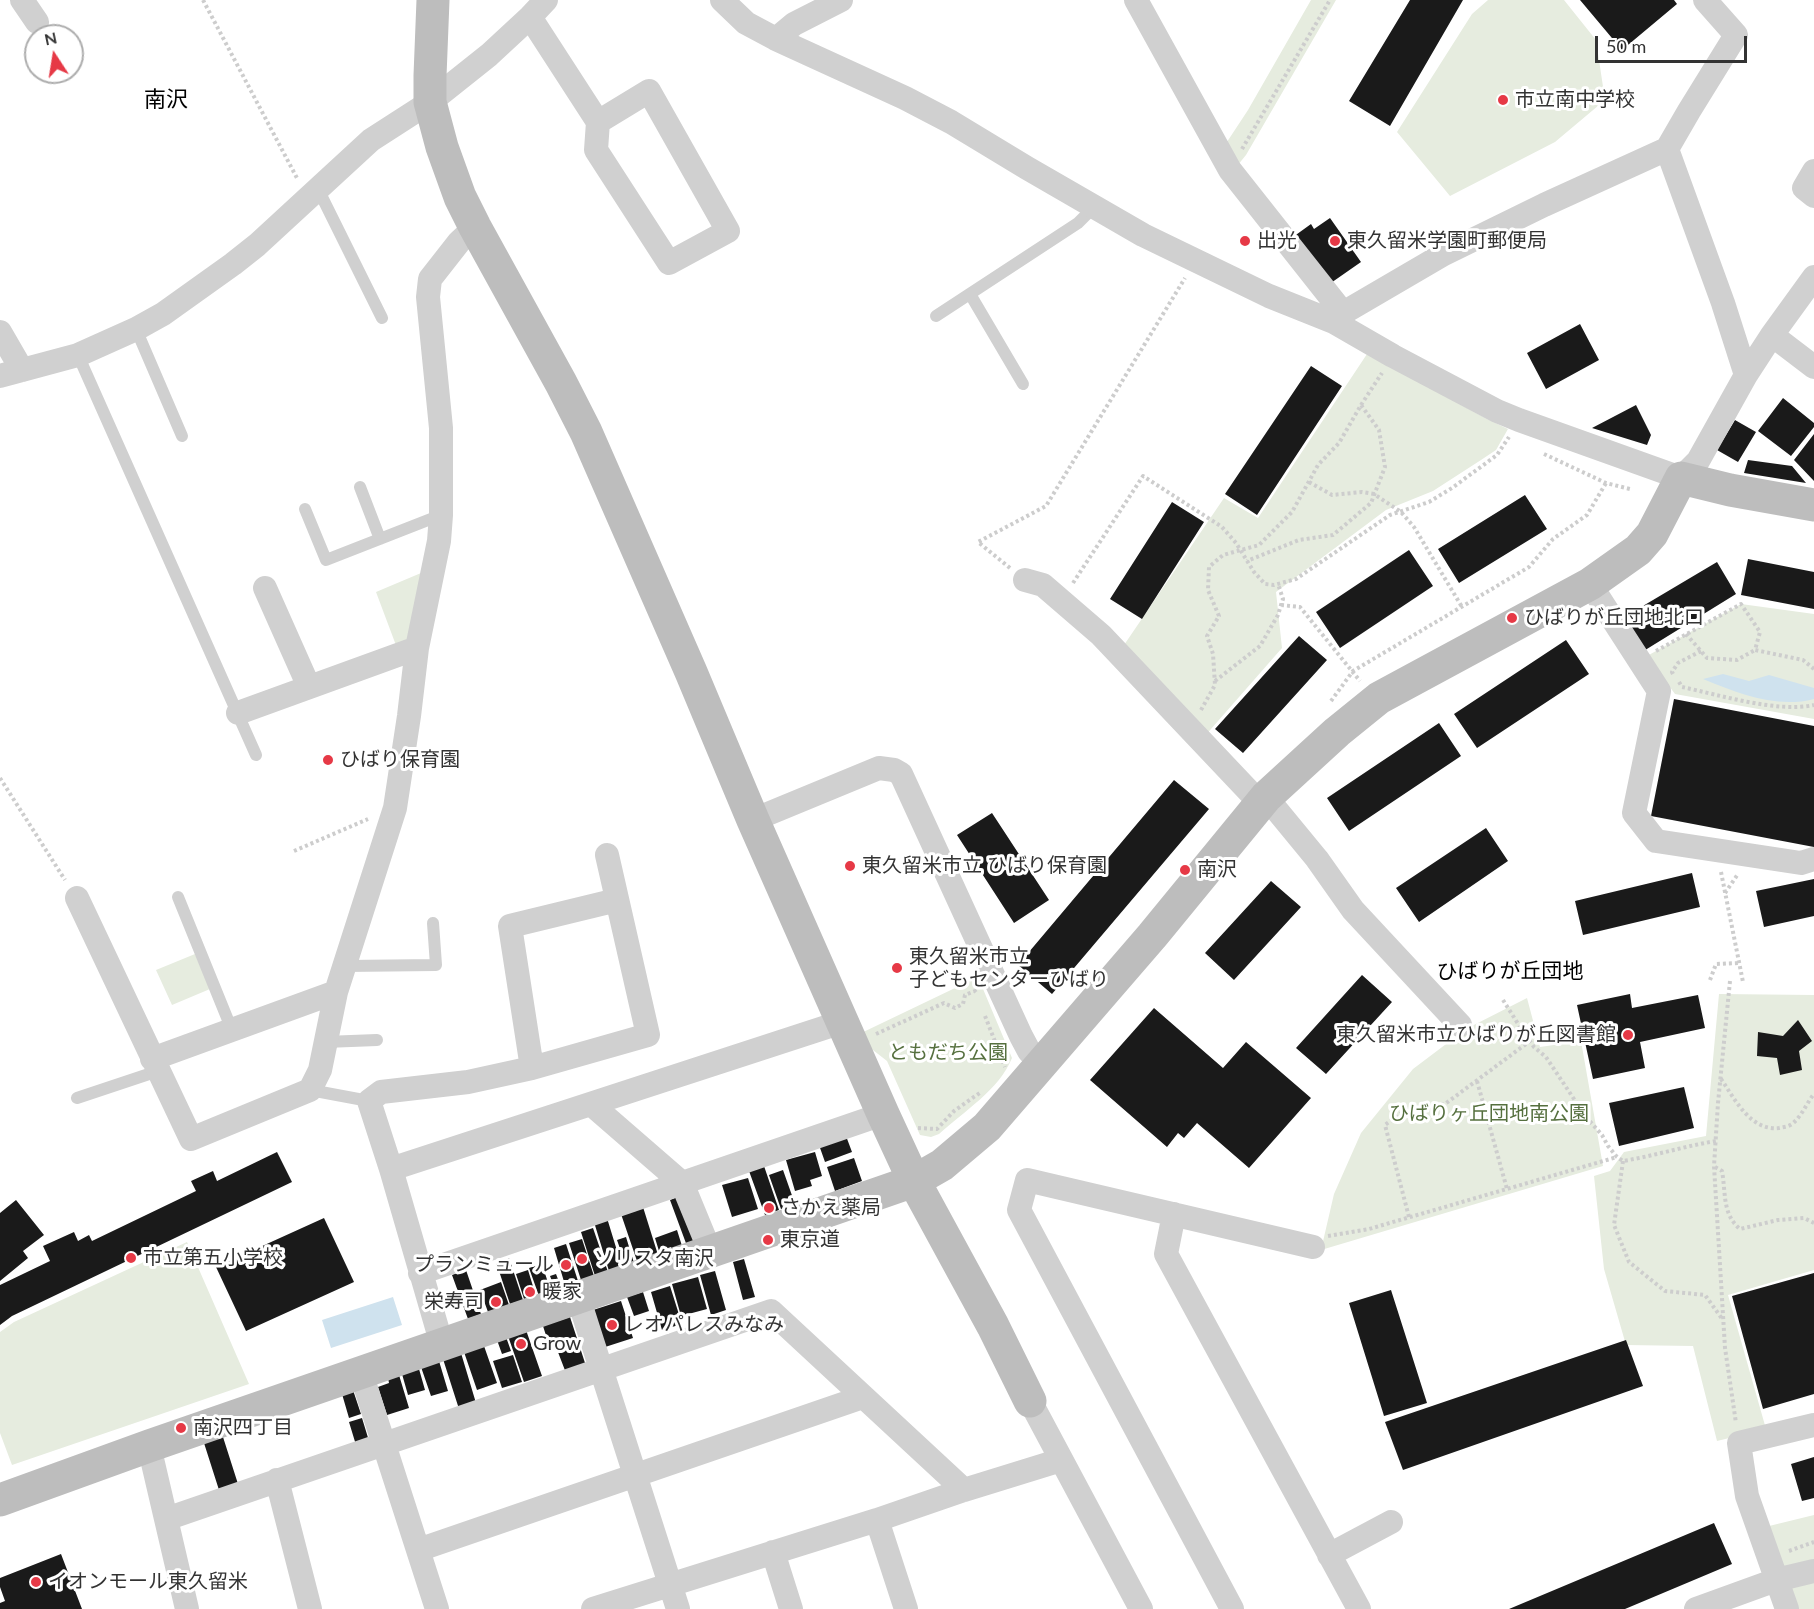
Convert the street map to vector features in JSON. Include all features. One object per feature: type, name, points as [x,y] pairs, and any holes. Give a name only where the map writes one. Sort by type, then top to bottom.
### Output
[{"type":"street","points":[[22,0],[37,22]]},
{"type":"street","points":[[433,0],[430,102],[450,172],[475,227],[586,432],[842,1022],[899,1117],[914,1181],[993,1326],[1030,1401],[1141,1609]]},
{"type":"street","points":[[722,0],[746,22],[776,39],[855,74],[951,122],[1143,235],[1269,296],[1339,318],[1393,356],[1497,411],[1516,433],[1730,490],[1814,505]]},
{"type":"street","points":[[776,39],[794,24],[841,0]]},
{"type":"street","points":[[1136,0],[1230,170],[1339,318]]},
{"type":"street","points":[[1339,318],[1444,254],[1667,149],[1736,35],[1705,0]]},
{"type":"street","points":[[0,332],[11,373],[78,355],[163,314],[257,245],[371,140],[430,102],[489,55],[538,8],[598,122],[596,150],[669,263],[728,231],[649,91],[598,122]]},
{"type":"street","points":[[1667,149],[1723,303],[1746,375]]},
{"type":"street","points":[[1814,171],[1804,188],[1814,196]]},
{"type":"street","points":[[77,898],[191,1140],[310,1090],[320,1070],[336,992],[395,808],[417,648],[439,541],[441,428],[428,297],[430,279],[459,242],[475,227]]},
{"type":"street","points":[[0,1500],[149,1446],[914,1181],[942,1165],[980,1134],[1152,936],[1263,800],[1337,732],[1379,698],[1590,584],[1638,550],[1652,534],[1681,478],[1698,461],[1746,375],[1814,277]]},
{"type":"street","points":[[1772,335],[1814,367]]},
{"type":"street","points":[[1025,580],[1043,585],[1101,635],[1190,729],[1263,800],[1317,859],[1353,909],[1460,1025]]},
{"type":"street","points":[[1590,584],[1659,691],[1634,813],[1656,841],[1801,863],[1814,859]]},
{"type":"street","points":[[265,588],[309,687]]},
{"type":"street","points":[[238,713],[417,648]]},
{"type":"street","points":[[753,820],[879,768],[894,770],[901,774],[990,997],[1041,1064]]},
{"type":"street","points":[[442,1345],[391,1168],[369,1101],[381,1092],[468,1082],[532,1068],[648,1035],[607,855]]},
{"type":"street","points":[[532,1068],[510,926],[617,900]]},
{"type":"street","points":[[155,1065],[232,1030],[336,992]]},
{"type":"street","points":[[391,1168],[842,1022]]},
{"type":"street","points":[[591,1104],[682,1184],[710,1251]]},
{"type":"street","points":[[420,1273],[682,1184],[899,1117]]},
{"type":"street","points":[[1232,1609],[1019,1210],[1027,1180],[1174,1215],[1319,1242]]},
{"type":"street","points":[[1174,1215],[1166,1254],[1359,1609]]},
{"type":"street","points":[[578,1297],[678,1609]]},
{"type":"street","points":[[166,1519],[771,1311],[964,1490]]},
{"type":"street","points":[[361,1373],[437,1609]]},
{"type":"street","points":[[418,1550],[863,1397]]},
{"type":"street","points":[[1787,1609],[1747,1496],[1739,1443],[1814,1425]]},
{"type":"street","points":[[149,1446],[187,1609]]},
{"type":"street","points":[[593,1609],[1061,1460]]},
{"type":"street","points":[[277,1480],[310,1609]]},
{"type":"street","points":[[877,1520],[906,1609]]},
{"type":"street","points":[[1329,1555],[1391,1522]]},
{"type":"street","points":[[773,1552],[791,1609]]},
{"type":"street","points":[[1696,1609],[1776,1580],[1814,1571]]},
{"type":"lane","points":[[313,193],[382,318]]},
{"type":"lane","points":[[936,316],[1078,223],[1094,207]]},
{"type":"lane","points":[[970,294],[1023,384]]},
{"type":"lane","points":[[136,329],[182,436]]},
{"type":"lane","points":[[78,355],[256,755]]},
{"type":"lane","points":[[360,487],[380,539]]},
{"type":"lane","points":[[305,509],[326,560],[441,515]]},
{"type":"lane","points":[[178,897],[232,1030]]},
{"type":"lane","points":[[345,966],[436,965],[434,923]]},
{"type":"lane","points":[[325,1042],[378,1040]]},
{"type":"lane","points":[[77,1098],[155,1065]]},
{"type":"lane","points":[[310,1090],[369,1101]]},
{"type":"path","points":[[203,0],[272,133],[313,193]]},
{"type":"path","points":[[1230,170],[1330,0]]},
{"type":"path","points":[[1025,580],[978,542],[1046,506],[1196,261]]},
{"type":"path","points":[[1190,729],[1215,685],[1213,654],[1207,636],[1220,616],[1208,590],[1209,567],[1223,555],[1259,545],[1292,512],[1318,465],[1339,443],[1393,356]]},
{"type":"path","points":[[1247,561],[1299,540],[1333,534],[1371,503],[1385,467],[1379,430],[1361,405]]},
{"type":"path","points":[[1062,601],[1143,476],[1222,526],[1265,584],[1278,584],[1296,579],[1390,515],[1430,502],[1497,455],[1516,433]]},
{"type":"path","points":[[1541,453],[1605,483],[1630,489]]},
{"type":"path","points":[[1309,482],[1332,495],[1362,492],[1374,494],[1401,512],[1414,527],[1462,607]]},
{"type":"path","points":[[1328,705],[1353,671],[1528,567],[1553,539],[1587,515],[1605,483]]},
{"type":"path","points":[[1215,682],[1260,646],[1278,615],[1283,599],[1278,584]]},
{"type":"path","points":[[1640,662],[1741,604],[1760,632],[1755,650]]},
{"type":"path","points":[[1281,605],[1300,607],[1353,671]]},
{"type":"path","points":[[1686,634],[1707,658],[1737,660],[1755,650],[1803,660],[1814,669]]},
{"type":"path","points":[[1701,651],[1678,663],[1672,672],[1682,687],[1751,702],[1799,708],[1814,705]]},
{"type":"path","points":[[0,778],[77,898]]},
{"type":"path","points":[[294,851],[395,808]]},
{"type":"path","points":[[1716,850],[1743,982]]},
{"type":"path","points":[[1710,980],[1716,964],[1739,963]]},
{"type":"path","points":[[1730,981],[1714,1166],[1725,1348],[1739,1443]]},
{"type":"path","points":[[878,1043],[873,1035],[944,1003],[955,1008],[963,1004],[965,995],[975,991],[990,997],[1005,1067],[999,1075]]},
{"type":"path","points":[[1503,1000],[1530,1041],[1546,1057],[1586,1117],[1617,1157],[1623,1161],[1716,1141]]},
{"type":"path","points":[[1409,1217],[1385,1125],[1404,1111],[1445,1104],[1530,1041]]},
{"type":"path","points":[[1720,1079],[1744,1112],[1756,1124],[1773,1128],[1790,1126],[1800,1116],[1814,1094]]},
{"type":"path","points":[[1477,1081],[1507,1189]]},
{"type":"path","points":[[899,1117],[919,1129],[937,1129],[954,1112],[985,1088]]},
{"type":"path","points":[[1319,1242],[1617,1157]]},
{"type":"path","points":[[1623,1161],[1614,1226],[1629,1262],[1665,1291],[1705,1295],[1723,1320]]},
{"type":"path","points":[[1714,1166],[1722,1171],[1726,1206],[1732,1222],[1740,1229],[1778,1220],[1814,1216]]},
{"type":"path","points":[[1804,1218],[1814,1223]]},
{"type":"green space","points":[[1311,0],[1336,0],[1246,155],[1233,171],[1221,151],[1248,110]]},
{"type":"green space","points":[[1488,0],[1564,0],[1596,40],[1605,100],[1555,142],[1450,196],[1397,132],[1472,14]]},
{"type":"green space","points":[[1367,354],[1508,429],[1496,450],[1433,491],[1386,510],[1276,592],[1282,648],[1204,737],[1122,648],[1224,498],[1258,518]]},
{"type":"green space","points":[[421,573],[409,644],[397,648],[376,592]]},
{"type":"green space","points":[[1741,604],[1814,614],[1814,719],[1675,694],[1647,656]]},
{"type":"green space","points":[[195,954],[210,989],[172,1005],[156,970]]},
{"type":"green space","name":"ともだち公園","points":[[978,977],[1012,1058],[1006,1070],[990,1090],[939,1134],[931,1137],[920,1135],[887,1061],[855,1036]]},
{"type":"green space","points":[[1719,994],[1814,995],[1814,1270],[1728,1295],[1766,1429],[1717,1441],[1693,1346],[1626,1345],[1604,1269],[1594,1176],[1610,1171],[1624,1152],[1706,1136]]},
{"type":"green space","name":"ひばりヶ丘団地南公園","points":[[1527,998],[1540,1047],[1581,1041],[1603,1166],[1321,1250],[1334,1194],[1361,1133],[1413,1069],[1466,1029]]},
{"type":"green space","points":[[187,1242],[249,1384],[12,1465],[0,1433],[0,1332],[14,1322]]},
{"type":"green space","points":[[1814,1515],[1814,1609],[1795,1609],[1765,1527]]},
{"type":"water","points":[[1723,674],[1749,681],[1769,675],[1814,688],[1814,699],[1800,702],[1771,701],[1743,694],[1703,679]]},
{"type":"water","points":[[393,1297],[402,1325],[331,1348],[322,1320]]},
{"type":"building","points":[[1410,0],[1463,0],[1390,126],[1349,101]]},
{"type":"building","points":[[1580,0],[1674,0],[1677,4],[1622,50]]},
{"type":"building","points":[[1330,218],[1361,262],[1328,285],[1293,237],[1311,224],[1314,229]]},
{"type":"building","points":[[1580,324],[1599,360],[1546,389],[1527,353]]},
{"type":"building","points":[[1311,366],[1342,386],[1257,515],[1225,494]]},
{"type":"building","points":[[1783,398],[1814,423],[1814,427],[1791,456],[1758,431]]},
{"type":"building","points":[[1636,405],[1651,435],[1647,445],[1592,428]]},
{"type":"building","points":[[1735,420],[1756,432],[1738,462],[1717,450]]},
{"type":"building","points":[[1814,434],[1814,481],[1794,460]]},
{"type":"building","points":[[1748,460],[1792,466],[1806,483],[1744,473]]},
{"type":"building","points":[[1525,495],[1547,529],[1459,583],[1438,549]]},
{"type":"building","points":[[1172,502],[1204,522],[1142,619],[1110,599]]},
{"type":"building","points":[[1409,550],[1433,586],[1340,648],[1316,612]]},
{"type":"building","points":[[1748,559],[1814,572],[1814,609],[1741,595]]},
{"type":"building","points":[[1717,562],[1736,594],[1642,652],[1621,619]]},
{"type":"building","points":[[1299,636],[1327,660],[1243,753],[1215,729]]},
{"type":"building","points":[[1566,640],[1589,674],[1477,748],[1454,714]]},
{"type":"building","points":[[1674,699],[1814,726],[1814,847],[1651,816]]},
{"type":"building","points":[[1439,723],[1461,756],[1349,831],[1327,798]]},
{"type":"building","points":[[1174,780],[1209,809],[1052,994],[1018,965]]},
{"type":"building","points":[[992,813],[1049,900],[1014,923],[957,835]]},
{"type":"building","points":[[1486,828],[1508,861],[1419,922],[1396,888]]},
{"type":"building","points":[[1692,873],[1700,907],[1583,935],[1575,901]]},
{"type":"building","points":[[1814,879],[1814,916],[1764,927],[1756,891]]},
{"type":"building","points":[[1271,881],[1301,907],[1234,980],[1205,953]]},
{"type":"building","points":[[1362,975],[1392,1002],[1326,1074],[1296,1048]]},
{"type":"building","name":"東久留米市立ひばりが丘図書館","points":[[1630,994],[1632,1008],[1698,995],[1705,1028],[1640,1042],[1645,1068],[1593,1079],[1577,1005]]},
{"type":"building","points":[[1154,1008],[1223,1068],[1246,1042],[1311,1098],[1249,1168],[1197,1123],[1184,1138],[1178,1133],[1167,1147],[1090,1080]]},
{"type":"building","points":[[1798,1020],[1812,1041],[1799,1051],[1802,1070],[1780,1075],[1777,1058],[1757,1056],[1758,1032],[1783,1036]]},
{"type":"building","points":[[1684,1087],[1694,1128],[1619,1146],[1609,1103]]},
{"type":"building","points":[[846,1136],[852,1152],[825,1162],[819,1145]]},
{"type":"building","points":[[277,1152],[292,1182],[12,1316],[0,1325],[0,1285],[50,1261],[43,1246],[74,1232],[78,1241],[89,1235],[92,1241],[196,1191],[191,1181],[213,1171],[217,1181]]},
{"type":"building","points":[[815,1152],[822,1176],[810,1180],[812,1186],[795,1191],[786,1160]]},
{"type":"building","points":[[854,1158],[862,1181],[835,1191],[827,1167]]},
{"type":"building","points":[[764,1166],[779,1210],[765,1215],[749,1171]]},
{"type":"building","points":[[783,1170],[795,1204],[781,1209],[769,1175]]},
{"type":"building","points":[[748,1178],[758,1209],[732,1217],[722,1185]]},
{"type":"building","points":[[678,1197],[695,1243],[687,1246],[670,1200]]},
{"type":"building","points":[[16,1200],[44,1235],[23,1251],[28,1258],[0,1281],[0,1213]]},
{"type":"building","points":[[643,1207],[658,1255],[637,1261],[621,1214]]},
{"type":"building","points":[[324,1218],[354,1282],[246,1331],[216,1267]]},
{"type":"building","points":[[607,1218],[622,1267],[609,1271],[594,1222]]},
{"type":"building","points":[[593,1228],[608,1272],[595,1276],[581,1232]]},
{"type":"building","points":[[677,1230],[682,1246],[659,1251],[655,1238]]},
{"type":"building","points":[[626,1237],[634,1263],[626,1266],[617,1240]]},
{"type":"building","name":"ソリスタ南沢","points":[[582,1239],[594,1276],[581,1280],[569,1243]]},
{"type":"building","name":"プランミュール","points":[[566,1244],[578,1281],[565,1285],[554,1248]]},
{"type":"building","points":[[509,1258],[523,1300],[510,1304],[496,1262]]},
{"type":"building","points":[[744,1259],[755,1297],[743,1300],[733,1262]]},
{"type":"building","points":[[542,1264],[551,1292],[539,1296],[529,1268]]},
{"type":"building","points":[[466,1270],[481,1314],[468,1319],[452,1275]]},
{"type":"building","points":[[528,1270],[536,1296],[524,1299],[516,1274]]},
{"type":"building","points":[[715,1271],[726,1310],[711,1315],[700,1275]]},
{"type":"building","points":[[1814,1273],[1814,1394],[1763,1409],[1732,1296]]},
{"type":"building","points":[[556,1274],[561,1287],[555,1289],[550,1276]]},
{"type":"building","points":[[698,1277],[707,1309],[681,1316],[672,1284]]},
{"type":"building","points":[[501,1282],[509,1305],[488,1312],[480,1290]]},
{"type":"building","points":[[670,1286],[682,1324],[662,1330],[651,1292]]},
{"type":"building","points":[[1391,1290],[1427,1403],[1384,1416],[1349,1303]]},
{"type":"building","points":[[643,1292],[649,1311],[634,1316],[627,1297]]},
{"type":"building","name":"レオパレスみなみ","points":[[621,1301],[633,1338],[602,1348],[590,1311]]},
{"type":"building","points":[[570,1317],[586,1366],[566,1373],[556,1347],[550,1348],[543,1326]]},
{"type":"building","points":[[526,1330],[542,1376],[524,1382],[508,1336]]},
{"type":"building","points":[[506,1337],[511,1351],[502,1354],[497,1340]]},
{"type":"building","points":[[1626,1340],[1643,1386],[1403,1470],[1385,1422]]},
{"type":"building","points":[[484,1346],[497,1383],[477,1390],[464,1352]]},
{"type":"building","points":[[461,1353],[476,1403],[459,1409],[443,1359]]},
{"type":"building","points":[[513,1355],[522,1382],[502,1388],[493,1361]]},
{"type":"building","points":[[439,1361],[448,1391],[431,1396],[421,1367]]},
{"type":"building","points":[[419,1369],[425,1390],[408,1395],[402,1374]]},
{"type":"building","points":[[399,1375],[409,1408],[387,1415],[378,1387],[389,1383],[388,1378]]},
{"type":"building","points":[[353,1390],[361,1414],[349,1418],[342,1394]]},
{"type":"building","points":[[362,1418],[369,1441],[356,1445],[349,1422]]},
{"type":"building","points":[[223,1437],[238,1484],[219,1490],[204,1443]]},
{"type":"building","points":[[1814,1457],[1814,1498],[1802,1501],[1791,1464]]},
{"type":"building","points":[[1714,1523],[1732,1564],[1625,1609],[1509,1609]]},
{"type":"building","name":"イオンモール東久留米","points":[[61,1554],[82,1609],[0,1609],[0,1603],[5,1601],[0,1587],[0,1578]]},
{"type":"place","name":"市立南中学校","points":[[1503,100]]},
{"type":"place","name":"出光","points":[[1245,241]]},
{"type":"place","name":"東久留米学園町郵便局","points":[[1335,241]]},
{"type":"place","name":"ひばりが丘団地北口","points":[[1512,618]]},
{"type":"place","name":"ひばり保育園","points":[[328,760]]},
{"type":"place","name":"東久留米市立 ひばり保育園","points":[[850,866]]},
{"type":"place","name":"南沢","points":[[1185,870]]},
{"type":"place","name":"東久留米市立 子どもセンターひばり","points":[[897,968]]},
{"type":"place","name":"東久留米市立ひばりが丘図書館","points":[[1628,1035]]},
{"type":"place","name":"さかえ薬局","points":[[769,1208]]},
{"type":"place","name":"東京道","points":[[768,1240]]},
{"type":"place","name":"市立第五小学校","points":[[131,1258]]},
{"type":"place","name":"ソリスタ南沢","points":[[582,1259]]},
{"type":"place","name":"プランミュール","points":[[566,1265]]},
{"type":"place","name":"暖家","points":[[530,1292]]},
{"type":"place","name":"栄寿司","points":[[496,1302]]},
{"type":"place","name":"レオパレスみなみ","points":[[612,1325]]},
{"type":"place","name":"Grow","points":[[521,1344]]},
{"type":"place","name":"南沢四丁目","points":[[181,1428]]},
{"type":"place","name":"イオンモール東久留米","points":[[36,1582]]},
{"type":"district","name":"南沢","points":[[166,100]]},
{"type":"district","name":"ひばりが丘団地","points":[[1510,971]]}]
